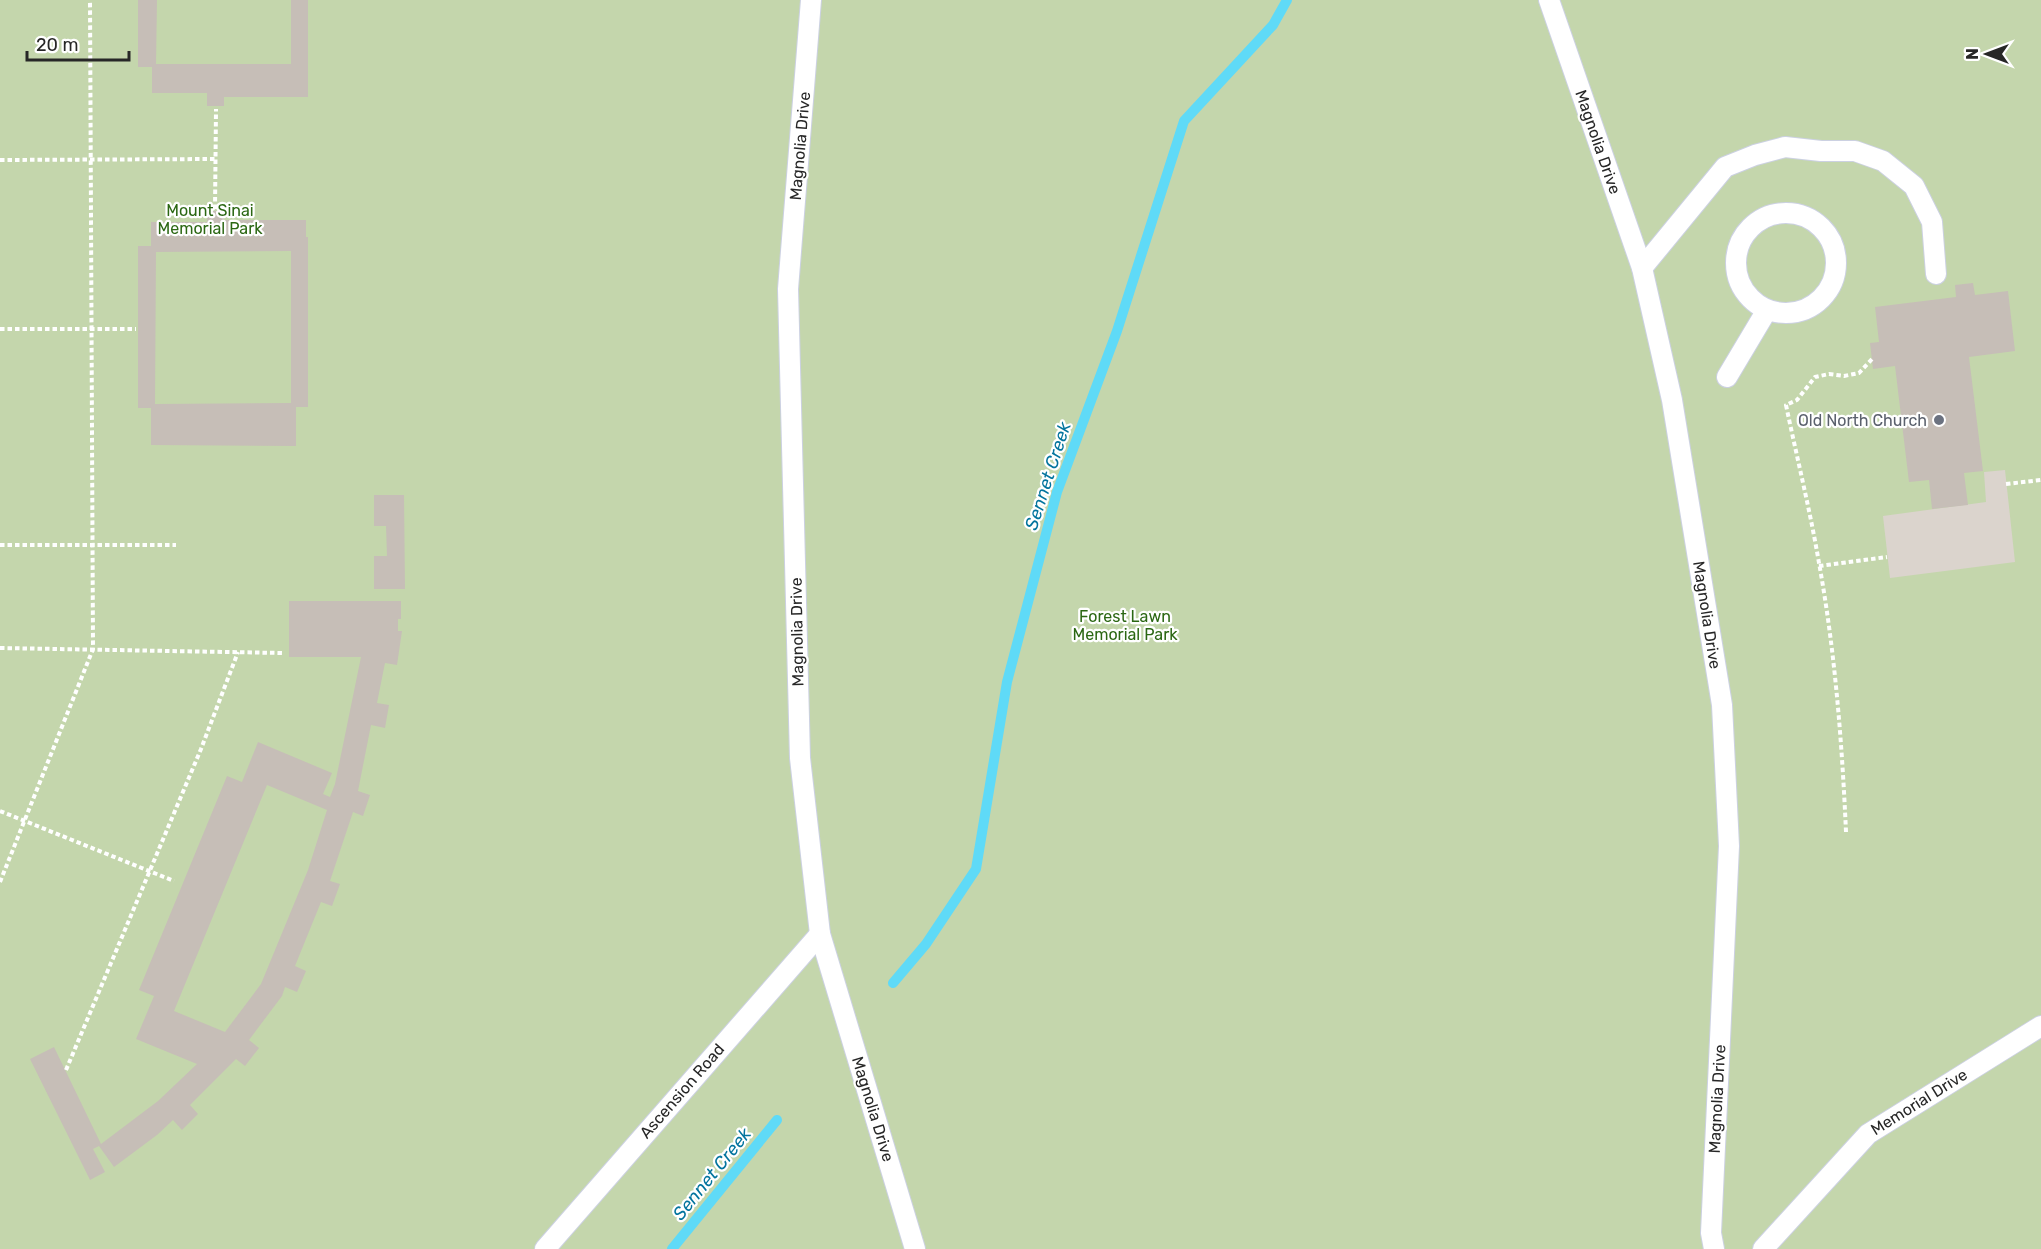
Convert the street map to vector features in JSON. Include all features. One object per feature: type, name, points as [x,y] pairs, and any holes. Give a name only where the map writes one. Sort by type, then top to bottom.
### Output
[{"type":"lane","name":"Magnolia Drive","points":[[811,0],[788,289],[800,758],[820,934],[915,1249]]},
{"type":"lane","name":"Magnolia Drive","points":[[1550,0],[1642,268],[1672,400],[1722,705],[1729,846],[1711,1233],[1714,1249]]},
{"type":"lane","points":[[1642,268],[1725,167],[1755,155],[1785,147],[1821,151],[1855,151],[1883,161],[1914,186],[1932,222],[1936,274]]},
{"type":"lane","points":[[1778,212],[1795,213],[1811,218],[1824,229],[1833,243],[1836,260],[1835,277],[1827,292],[1815,304],[1800,311],[1784,313],[1767,310],[1753,301],[1742,288],[1736,273],[1736,256],[1740,241],[1750,227],[1763,217],[1778,212]]},
{"type":"lane","points":[[1727,377],[1767,310]]},
{"type":"lane","name":"Ascension Road","points":[[545,1249],[820,934]]},
{"type":"lane","name":"Memorial Drive","points":[[1763,1249],[1868,1134],[2041,1026]]},
{"type":"path","points":[[0,882],[93,650],[90,0]]},
{"type":"path","points":[[215,209],[216,109]]},
{"type":"path","points":[[0,160],[216,159]]},
{"type":"path","points":[[0,329],[136,329]]},
{"type":"path","points":[[1846,832],[1844,782],[1832,652],[1820,566],[1786,405],[1797,399],[1815,377],[1859,373],[1872,358]]},
{"type":"path","points":[[2006,484],[2041,480]]},
{"type":"path","points":[[0,544],[176,545]]},
{"type":"path","points":[[1820,566],[1887,557]]},
{"type":"path","points":[[0,648],[283,653]]},
{"type":"path","points":[[66,1070],[201,749],[238,652]]},
{"type":"path","points":[[0,811],[174,881]]},
{"type":"green space","name":"Forest Lawn Memorial Park","points":[[0,0],[2041,0],[2041,1249],[0,1249]]},
{"type":"shaded area","points":[[2005,470],[2015,562],[1890,578],[1883,516],[1986,502],[1984,472]]},
{"type":"building","points":[[138,0],[157,0],[156,64],[291,64],[291,0],[308,0],[308,97],[224,97],[224,106],[207,106],[207,93],[152,93],[152,67],[138,67]]},
{"type":"building","points":[[207,211],[224,211],[224,220],[306,220],[306,237],[308,237],[308,407],[296,407],[296,446],[151,445],[151,408],[138,408],[138,246],[151,246],[151,222],[207,222]],"holes":[[[291,251],[291,403],[155,404],[156,252]]]},
{"type":"building","name":"Old North Church","points":[[1973,283],[1975,295],[2008,291],[2015,351],[1969,357],[1983,471],[1964,473],[1968,505],[1932,509],[1929,480],[1909,482],[1895,366],[1873,369],[1870,343],[1879,342],[1875,307],[1956,297],[1955,285]]},
{"type":"building","points":[[374,495],[404,495],[405,589],[374,589],[374,556],[387,556],[386,526],[374,526]]},
{"type":"building","points":[[289,601],[401,601],[398,631],[402,631],[397,665],[385,663],[377,703],[389,705],[385,728],[371,725],[358,791],[370,795],[363,816],[353,812],[330,881],[340,884],[332,906],[321,902],[295,966],[306,971],[297,992],[285,987],[282,996],[249,1040],[259,1048],[245,1066],[236,1059],[190,1105],[198,1114],[182,1130],[173,1120],[114,1167],[99,1146],[93,1149],[105,1172],[90,1180],[30,1059],[54,1047],[101,1144],[158,1101],[197,1064],[136,1039],[154,996],[139,990],[227,776],[242,782],[258,742],[332,773],[323,794],[330,797],[335,784],[361,657],[289,657]],"holes":[[[267,785],[327,810],[308,870],[261,984],[225,1032],[174,1011]]]},
{"type":"waterway","name":"Sennet Creek","points":[[893,983],[926,944],[976,869],[1007,682],[1057,492],[1117,331],[1184,121],[1273,25],[1287,0]]},
{"type":"waterway","name":"Sennet Creek","points":[[672,1249],[777,1120]]},
{"type":"place","name":"Old North Church","points":[[1939,420]]},
{"type":"park label","name":"Mount Sinai Memorial Park","points":[[210,219]]}]
